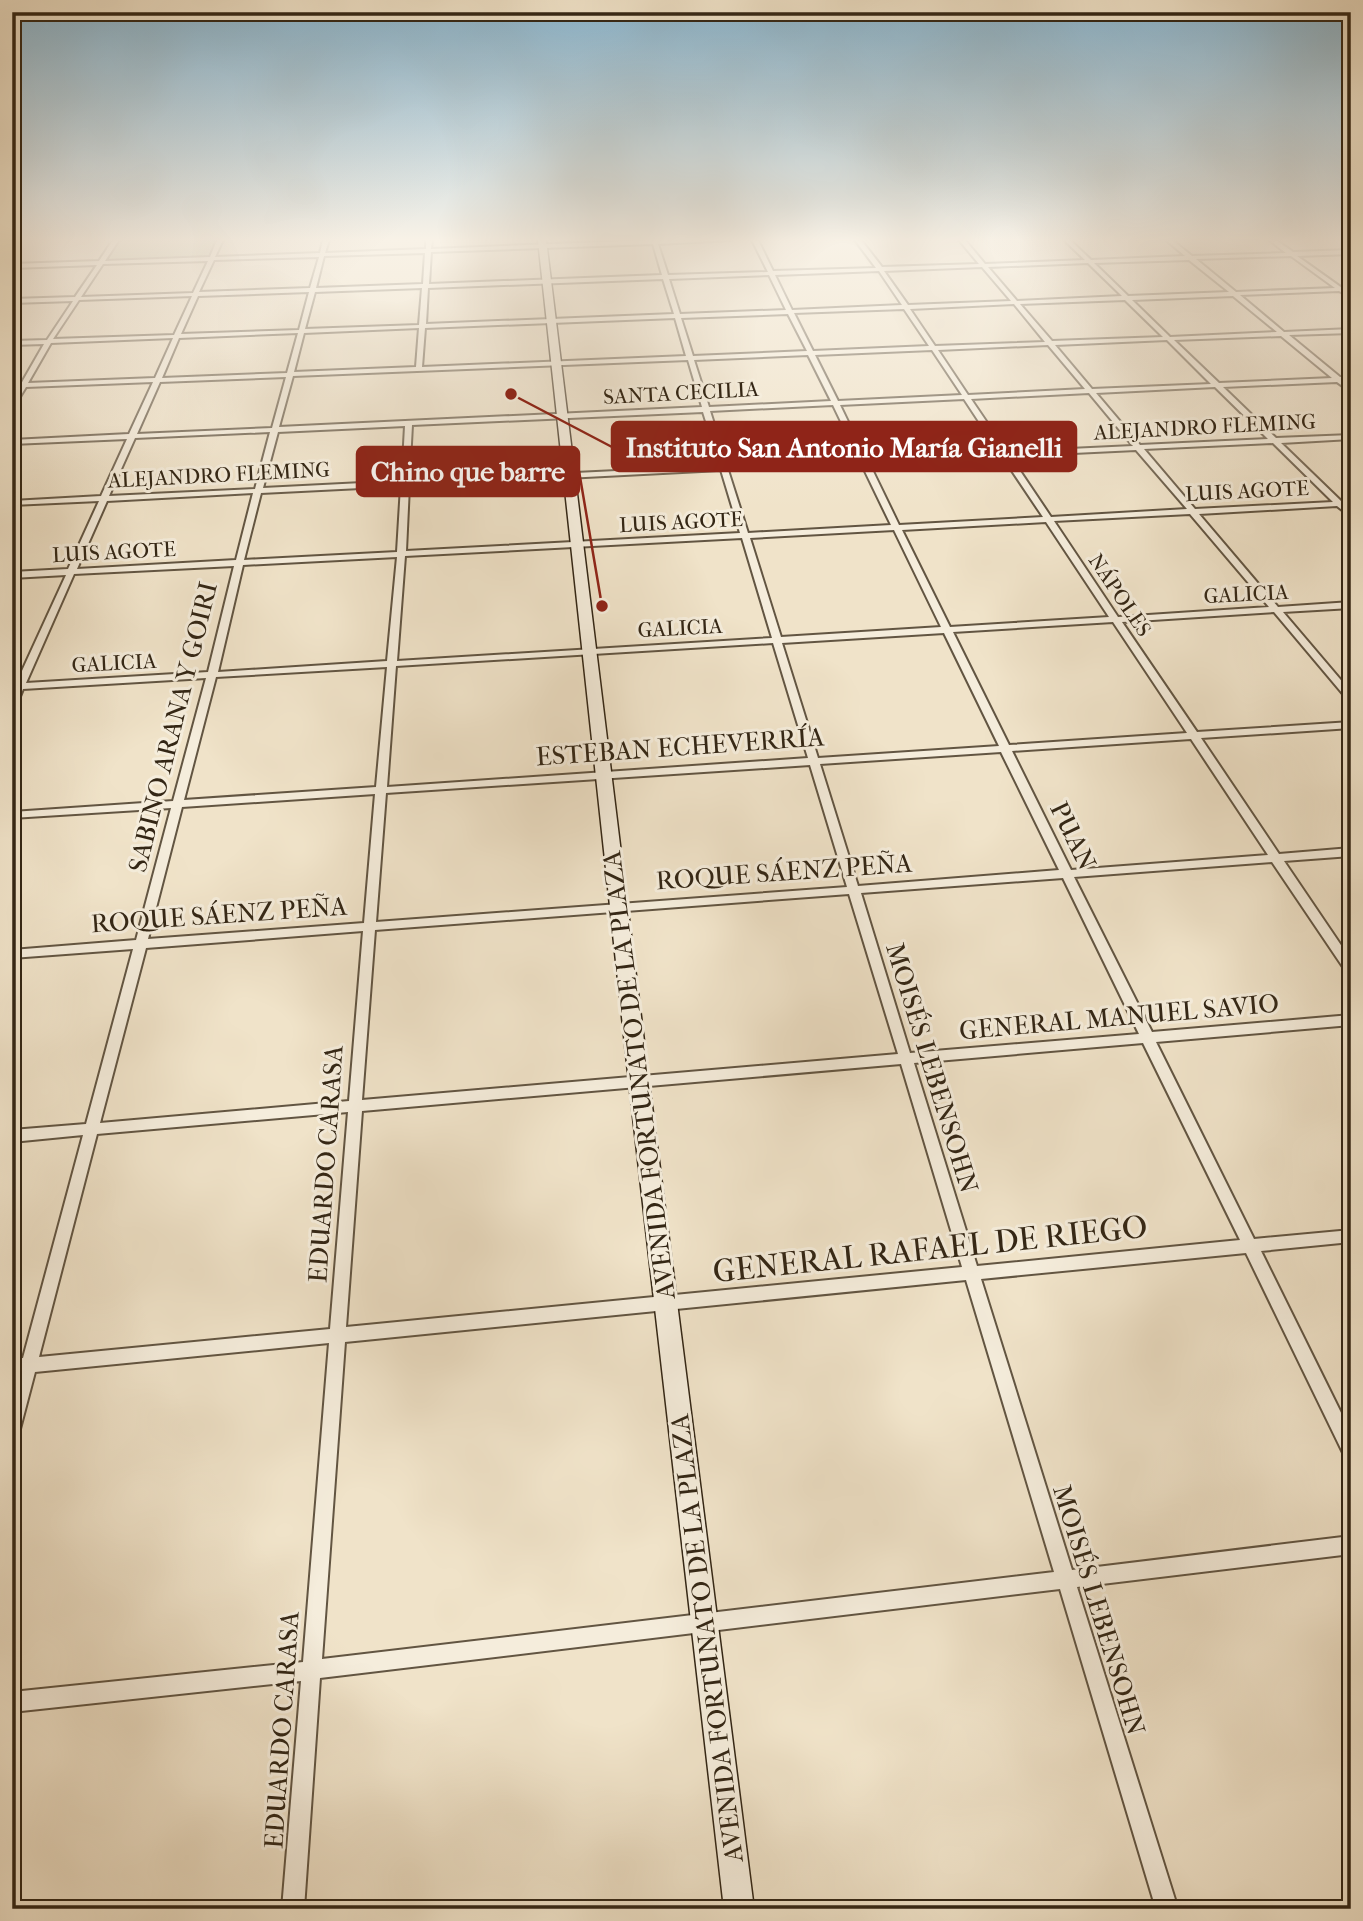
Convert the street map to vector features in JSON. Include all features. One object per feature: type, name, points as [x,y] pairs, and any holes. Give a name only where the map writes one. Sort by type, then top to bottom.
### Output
[{"type":"main road","name":"AVENIDA FORTUNATO DE LA PLAZA","points":[[553,330],[639,1082],[739,1909]]},
{"type":"street","points":[[12,405],[57,330]]},
{"type":"street","points":[[12,704],[16,686],[72,572],[180,330]]},
{"type":"street","points":[[12,343],[334,330]]},
{"type":"street","points":[[419,369],[422,330]]},
{"type":"street","name":"MOISÉS LEBENSOHN","points":[[681,330],[1167,1909]]},
{"type":"street","name":"PUAN","points":[[800,330],[1351,1451]]},
{"type":"street","name":"NÁPOLES","points":[[921,330],[1351,970]]},
{"type":"street","points":[[1039,330],[1351,698]]},
{"type":"street","points":[[1159,330],[1351,515]]},
{"type":"street","points":[[1277,330],[1351,390]]},
{"type":"street","name":"SABINO ARANA Y GOIRI","points":[[12,1429],[212,675],[237,563],[260,490],[302,331]]},
{"type":"street","points":[[12,386],[1351,331]]},
{"type":"street","name":"SANTA CECILIA","points":[[12,442],[1351,379]]},
{"type":"street","name":"EDUARDO CARASA","points":[[293,1909],[354,1106],[390,664],[402,554],[409,424]]},
{"type":"street","name":"ALEJANDRO FLEMING","points":[[12,503],[1351,437]]},
{"type":"street","name":"LUIS AGOTE","points":[[12,575],[1351,503]]},
{"type":"street","name":"GALICIA","points":[[16,686],[1351,605]]},
{"type":"street","name":"ESTEBAN ECHEVERRÍA","points":[[12,815],[1351,725]]},
{"type":"street","name":"ROQUE SÁENZ PEÑA","points":[[12,954],[1351,852]]},
{"type":"street","name":"GENERAL MANUEL SAVIO","points":[[12,1136],[1351,1020]]},
{"type":"street","name":"GENERAL RAFAEL DE RIEGO","points":[[12,1367],[1351,1236]]},
{"type":"street","points":[[12,1702],[312,1670],[706,1620],[1351,1545]]},
{"type":"place","name":"Instituto San Antonio María Gianelli","points":[[511,394]]},
{"type":"place","name":"Chino que barre","points":[[602,606]]}]
